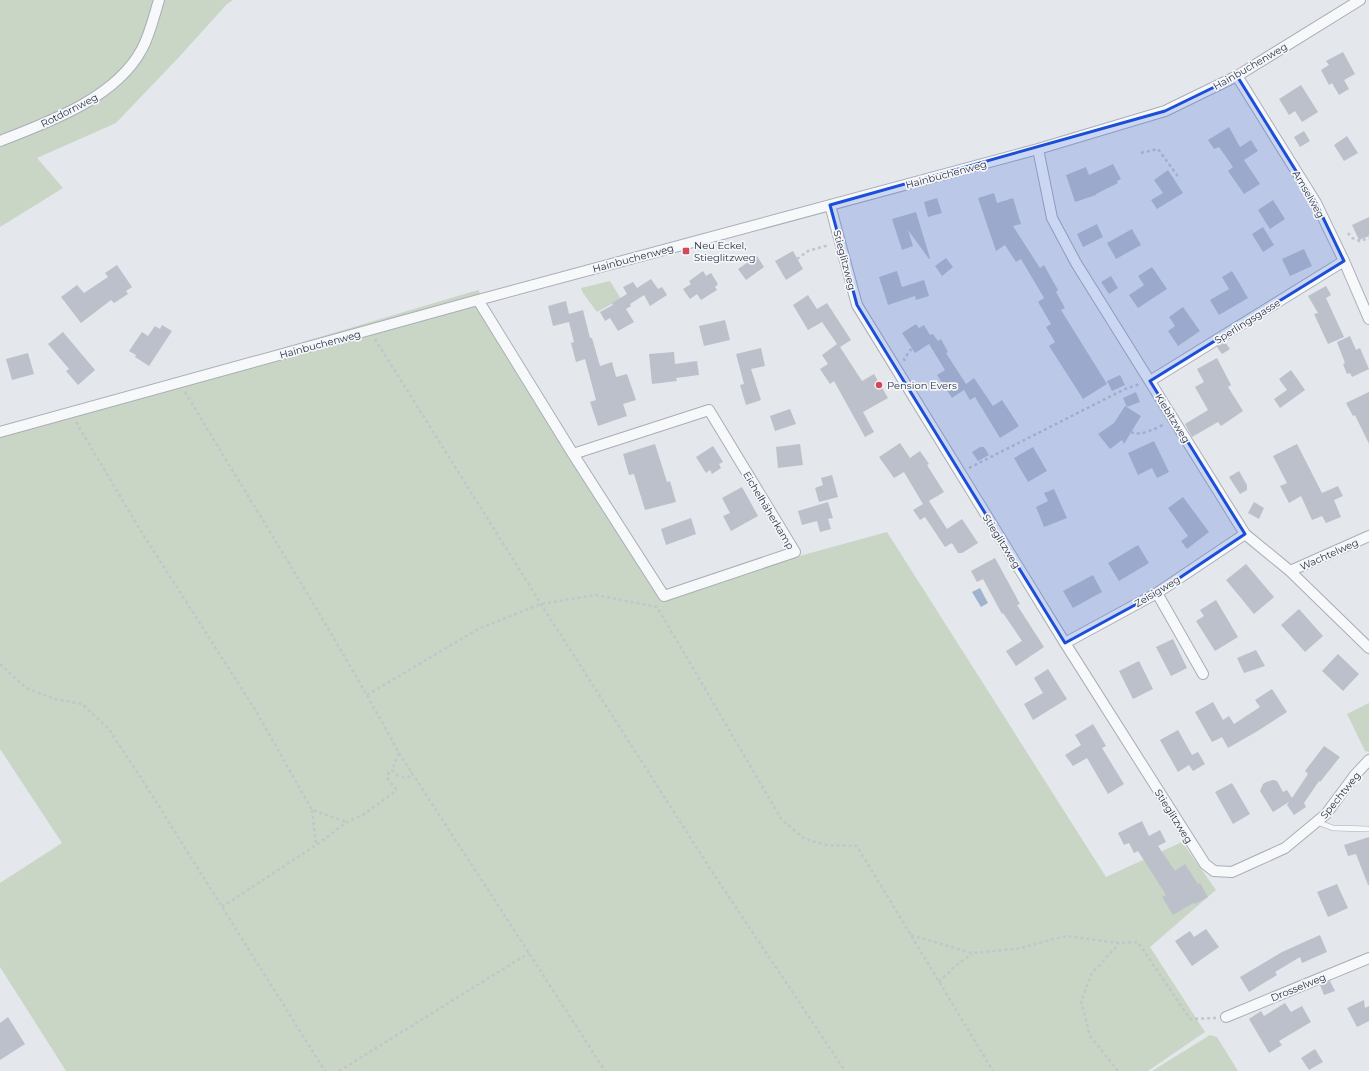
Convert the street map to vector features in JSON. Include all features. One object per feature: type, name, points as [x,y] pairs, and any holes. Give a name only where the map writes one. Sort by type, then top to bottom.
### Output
[{"type":"street","name":"Rotdornweg","points":[[0,141],[78,107],[100,94],[114,82],[132,64],[142,50],[159,0]]},
{"type":"street","name":"Hainbuchenweg","points":[[0,432],[478,300],[1038,149],[1165,111],[1237,76],[1360,0]]},
{"type":"street","name":"Amselweg","points":[[1237,76],[1316,203],[1344,261],[1369,319]]},
{"type":"street","name":"Kiebitzweg","points":[[1038,149],[1052,218],[1076,263],[1246,534],[1290,571],[1369,648]]},
{"type":"street","name":"Stieglitzweg","points":[[830,205],[857,305],[1065,643],[1205,864]]},
{"type":"street","name":"Sperlingsgasse","points":[[1150,381],[1344,261]]},
{"type":"street","name":"Eichelhäherkamp","points":[[478,300],[574,454],[664,596],[795,552],[709,410],[574,454]]},
{"type":"street","name":"Zeisigweg","points":[[1065,643],[1157,593],[1246,534]]},
{"type":"street","name":"Wachtelweg","points":[[1290,571],[1369,536]]},
{"type":"street","points":[[1157,593],[1203,674]]},
{"type":"street","name":"Spechtweg","points":[[1205,864],[1214,871],[1232,872],[1285,848],[1326,814],[1355,775],[1369,760]]},
{"type":"street","name":"Drosselweg","points":[[1226,1017],[1369,958]]},
{"type":"lane","points":[[1316,822],[1333,828],[1368,829]]},
{"type":"path","points":[[1141,153],[1158,149],[1177,175],[1173,178]]},
{"type":"path","points":[[1348,233],[1352,238],[1360,242],[1369,238]]},
{"type":"path","points":[[797,259],[808,251],[840,242]]},
{"type":"path","points":[[370,330],[541,604],[705,860],[845,1071]]},
{"type":"path","points":[[906,363],[904,359],[912,348]]},
{"type":"path","points":[[960,472],[1125,389],[1150,381]]},
{"type":"path","points":[[179,383],[337,642],[399,753],[530,953],[605,1071]]},
{"type":"path","points":[[71,413],[139,528],[256,711],[312,810],[316,845]]},
{"type":"path","points":[[1131,432],[1138,434],[1150,431],[1175,420]]},
{"type":"path","points":[[367,695],[478,629],[541,604],[596,595],[657,607],[782,820],[805,839],[826,845],[857,846],[993,1071]]},
{"type":"path","points":[[0,664],[26,688],[55,699],[82,704],[108,728],[143,781],[325,1071]]},
{"type":"path","points":[[222,907],[316,845],[347,822],[364,815],[392,794],[396,789],[388,778],[388,774],[392,770],[399,753]]},
{"type":"path","points":[[392,770],[397,776],[401,777],[409,777],[412,772]]},
{"type":"path","points":[[312,810],[347,822]]},
{"type":"path","points":[[911,935],[972,954],[1016,949],[1066,936],[1119,943],[1138,942],[1190,1019],[1226,1017]]},
{"type":"path","points":[[1118,1071],[1090,1036],[1081,1001],[1092,972],[1119,943]]},
{"type":"path","points":[[339,1071],[530,953]]},
{"type":"path","points":[[939,982],[954,967],[972,954]]},
{"type":"highlighted area","points":[[1237,76],[1316,203],[1344,261],[1150,381],[1245,534],[1157,593],[1065,643],[857,305],[830,205],[1165,111]]},
{"type":"green space","points":[[0,0],[233,0],[227,4],[116,123],[37,158],[63,188],[0,227]]},
{"type":"green space","points":[[610,281],[621,299],[597,312],[581,288]]},
{"type":"green space","points":[[478,290],[665,593],[887,532],[1106,877],[1182,842],[1216,890],[1150,947],[1205,1032],[1148,1071],[66,1071],[0,967],[0,883],[62,843],[0,749],[0,432]]},
{"type":"green space","points":[[1369,703],[1369,752],[1365,751],[1347,714]]},
{"type":"green space","points":[[1210,1035],[1217,1037],[1238,1071],[1152,1071]]},
{"type":"water","points":[[980,588],[988,603],[981,607],[972,592]]},
{"type":"building","points":[[1343,52],[1355,74],[1344,80],[1349,89],[1339,95],[1332,83],[1329,85],[1321,70],[1329,65],[1326,61]]},
{"type":"building","points":[[1301,85],[1318,112],[1302,122],[1295,111],[1289,115],[1279,99]]},
{"type":"building","points":[[1229,127],[1240,147],[1251,140],[1258,151],[1244,160],[1260,184],[1244,194],[1228,171],[1233,167],[1219,147],[1214,149],[1208,140]]},
{"type":"building","points":[[1304,131],[1310,141],[1300,147],[1294,137]]},
{"type":"building","points":[[1347,136],[1358,153],[1344,161],[1334,145]]},
{"type":"building","points":[[1113,164],[1121,179],[1117,181],[1118,183],[1096,195],[1075,202],[1066,175],[1086,167],[1089,175]]},
{"type":"building","points":[[1168,170],[1183,193],[1157,209],[1151,200],[1163,193],[1154,180]]},
{"type":"building","points":[[994,193],[997,203],[1013,198],[1021,224],[1013,226],[1040,268],[1044,265],[1058,290],[1056,292],[1065,308],[1061,310],[1107,384],[1083,399],[1049,346],[1055,342],[1046,327],[1051,324],[1038,302],[1044,298],[1021,259],[1016,262],[1005,245],[996,251],[978,198]]},
{"type":"building","points":[[937,198],[942,213],[928,217],[924,202]]},
{"type":"building","points":[[1273,200],[1285,219],[1270,229],[1258,210]]},
{"type":"building","points":[[916,212],[930,258],[929,259],[908,230],[913,246],[902,250],[892,219]]},
{"type":"building","points":[[1369,217],[1369,236],[1359,240],[1352,225]]},
{"type":"building","points":[[1097,224],[1103,237],[1083,247],[1077,234]]},
{"type":"building","points":[[1263,227],[1274,245],[1263,252],[1252,234]]},
{"type":"building","points":[[1132,229],[1141,245],[1116,259],[1107,243]]},
{"type":"building","points":[[1304,249],[1312,266],[1290,276],[1282,259]]},
{"type":"building","points":[[793,251],[803,269],[786,280],[775,261]]},
{"type":"building","points":[[757,256],[764,267],[746,280],[738,269]]},
{"type":"building","points":[[946,258],[953,267],[942,276],[935,266]]},
{"type":"building","points":[[117,265],[132,287],[126,291],[128,294],[114,303],[111,300],[81,323],[61,297],[77,285],[84,293],[108,277],[105,273]]},
{"type":"building","points":[[1152,267],[1167,289],[1138,308],[1129,295],[1144,285],[1138,276]]},
{"type":"building","points":[[703,271],[706,276],[711,273],[718,284],[715,287],[717,290],[701,300],[697,294],[690,299],[683,289],[691,284],[689,281]]},
{"type":"building","points":[[897,271],[902,287],[924,280],[929,296],[916,300],[915,296],[888,305],[879,277]]},
{"type":"building","points":[[1232,271],[1248,298],[1219,315],[1210,300],[1229,289],[1222,277]]},
{"type":"building","points":[[1111,276],[1118,288],[1109,294],[1101,282]]},
{"type":"building","points":[[651,279],[658,289],[662,287],[667,295],[650,306],[644,295],[630,304],[631,306],[626,309],[634,322],[618,331],[610,318],[605,321],[600,312],[613,305],[612,303],[627,294],[623,287],[633,282],[637,288]]},
{"type":"building","points":[[1326,286],[1331,295],[1326,298],[1344,337],[1328,344],[1314,314],[1318,313],[1308,296]]},
{"type":"building","points":[[808,295],[817,309],[827,303],[851,340],[840,347],[862,381],[874,374],[888,398],[863,412],[874,432],[865,437],[834,381],[830,384],[820,369],[828,364],[822,355],[837,344],[822,322],[808,330],[793,305]]},
{"type":"building","points":[[566,301],[569,314],[583,310],[590,338],[592,338],[600,366],[612,362],[616,377],[627,374],[636,400],[623,404],[627,416],[598,426],[590,402],[596,400],[585,359],[576,362],[571,343],[574,342],[569,322],[553,326],[548,306]]},
{"type":"building","points":[[1183,307],[1200,331],[1178,346],[1168,331],[1175,326],[1169,317]]},
{"type":"building","points":[[725,320],[730,340],[704,346],[699,326]]},
{"type":"building","points":[[916,324],[919,328],[924,325],[930,335],[933,334],[938,341],[941,339],[948,352],[946,353],[966,384],[974,378],[993,406],[1002,400],[1019,426],[1000,438],[975,397],[970,400],[964,390],[952,398],[937,375],[945,370],[929,344],[915,353],[902,333]]},
{"type":"building","points":[[162,325],[172,331],[149,366],[129,351],[142,332],[148,336],[155,326],[160,329]]},
{"type":"building","points":[[63,332],[95,370],[78,385],[66,371],[69,369],[48,344]]},
{"type":"building","points":[[1350,336],[1356,350],[1360,348],[1369,369],[1352,377],[1350,373],[1347,374],[1343,364],[1345,363],[1337,342]]},
{"type":"building","points":[[1225,342],[1230,349],[1222,354],[1217,347]]},
{"type":"building","points":[[761,348],[765,366],[751,369],[761,400],[746,405],[740,385],[744,384],[736,354]]},
{"type":"building","points":[[674,352],[675,364],[697,361],[699,375],[676,378],[677,381],[652,384],[649,354]]},
{"type":"building","points":[[28,353],[34,374],[12,380],[6,359]]},
{"type":"building","points":[[1217,358],[1231,385],[1228,387],[1243,411],[1221,426],[1218,422],[1192,437],[1185,424],[1208,410],[1195,387],[1204,382],[1197,369]]},
{"type":"building","points":[[1291,370],[1305,390],[1280,408],[1274,399],[1287,390],[1279,379]]},
{"type":"building","points":[[1120,375],[1125,385],[1112,391],[1107,381]]},
{"type":"building","points":[[1136,392],[1140,402],[1127,407],[1123,398]]},
{"type":"building","points":[[1369,392],[1369,444],[1355,415],[1353,416],[1346,403]]},
{"type":"building","points":[[1125,406],[1141,416],[1124,444],[1122,440],[1110,449],[1098,434],[1114,423]]},
{"type":"building","points":[[790,409],[796,424],[775,431],[770,416]]},
{"type":"building","points":[[1154,441],[1169,472],[1157,478],[1152,468],[1138,475],[1128,453]]},
{"type":"building","points":[[900,443],[910,458],[920,451],[929,464],[927,465],[944,492],[929,501],[947,529],[962,519],[978,543],[962,553],[958,553],[952,543],[945,547],[925,517],[920,520],[913,510],[923,504],[904,472],[894,478],[879,457]]},
{"type":"building","points":[[655,444],[667,482],[670,481],[676,502],[645,510],[634,474],[629,475],[623,454]]},
{"type":"building","points":[[800,444],[803,465],[778,468],[776,447]]},
{"type":"building","points":[[1297,444],[1322,493],[1338,486],[1343,496],[1334,500],[1341,517],[1326,523],[1322,516],[1312,520],[1301,496],[1289,503],[1280,486],[1287,483],[1273,456]]},
{"type":"building","points":[[713,446],[723,462],[719,464],[721,468],[712,474],[710,470],[706,473],[696,457]]},
{"type":"building","points":[[980,447],[984,447],[989,455],[978,461],[972,452]]},
{"type":"building","points":[[1033,447],[1047,471],[1028,482],[1014,458]]},
{"type":"building","points":[[1239,471],[1247,485],[1247,490],[1240,494],[1229,477]]},
{"type":"building","points":[[832,475],[838,497],[819,502],[815,488],[823,485],[821,478]]},
{"type":"building","points":[[742,487],[758,516],[731,531],[723,516],[730,513],[722,498]]},
{"type":"building","points":[[1054,489],[1067,518],[1044,527],[1036,507],[1048,501],[1044,493]]},
{"type":"building","points":[[1183,497],[1209,532],[1187,549],[1181,541],[1188,536],[1168,508]]},
{"type":"building","points":[[828,502],[833,518],[828,519],[831,529],[820,532],[817,521],[802,525],[798,511]]},
{"type":"building","points":[[1254,502],[1264,508],[1259,519],[1248,513]]},
{"type":"building","points":[[691,518],[696,534],[666,545],[661,529]]},
{"type":"building","points":[[1138,545],[1149,563],[1119,581],[1108,563]]},
{"type":"building","points":[[995,558],[1020,604],[1017,605],[1044,647],[1016,666],[1006,651],[1022,641],[1003,613],[1002,614],[983,579],[977,582],[971,571]]},
{"type":"building","points":[[1246,564],[1274,597],[1254,614],[1226,580]]},
{"type":"building","points":[[1093,575],[1102,592],[1073,608],[1063,591]]},
{"type":"building","points":[[1216,600],[1238,637],[1215,651],[1196,621],[1204,616],[1200,610]]},
{"type":"building","points":[[1299,609],[1323,636],[1305,652],[1281,625]]},
{"type":"building","points":[[1173,639],[1187,668],[1171,676],[1156,647]]},
{"type":"building","points":[[1256,650],[1265,666],[1244,673],[1237,658]]},
{"type":"building","points":[[1338,654],[1359,674],[1343,691],[1322,671]]},
{"type":"building","points":[[1139,661],[1153,689],[1133,699],[1119,671]]},
{"type":"building","points":[[1048,669],[1067,699],[1033,720],[1024,704],[1043,693],[1034,678]]},
{"type":"building","points":[[1272,689],[1287,712],[1228,748],[1222,737],[1212,742],[1195,712],[1213,702],[1223,720],[1229,716],[1234,724],[1260,707],[1255,700]]},
{"type":"building","points":[[1093,724],[1106,746],[1102,748],[1124,784],[1108,794],[1087,758],[1073,766],[1065,755],[1081,745],[1075,735]]},
{"type":"building","points":[[1178,730],[1192,755],[1198,752],[1205,764],[1193,771],[1189,765],[1178,772],[1160,740]]},
{"type":"building","points":[[1324,746],[1340,757],[1320,782],[1319,781],[1304,803],[1306,807],[1294,815],[1287,805],[1289,802],[1273,812],[1260,791],[1263,784],[1273,780],[1277,781],[1283,792],[1287,790],[1292,798],[1308,774],[1305,771]]},
{"type":"building","points":[[1232,783],[1250,814],[1233,824],[1215,792]]},
{"type":"building","points":[[1142,821],[1149,836],[1160,830],[1166,842],[1158,846],[1175,871],[1185,864],[1198,884],[1200,883],[1208,897],[1195,904],[1193,903],[1173,915],[1162,897],[1166,895],[1138,851],[1134,853],[1129,843],[1124,845],[1118,833]]},
{"type":"building","points":[[1369,837],[1368,885],[1356,854],[1348,856],[1344,845]]},
{"type":"building","points":[[1337,884],[1348,908],[1328,917],[1317,892]]},
{"type":"building","points":[[1206,929],[1219,947],[1192,966],[1175,941],[1190,931],[1194,937]]},
{"type":"building","points":[[1320,935],[1327,952],[1302,963],[1300,957],[1275,972],[1277,975],[1249,992],[1240,977],[1282,952]]},
{"type":"building","points":[[1330,981],[1335,991],[1324,995],[1320,985]]},
{"type":"building","points":[[1364,1000],[1365,1008],[1369,1006],[1369,1021],[1357,1027],[1347,1008]]},
{"type":"building","points":[[1285,1003],[1291,1012],[1302,1006],[1311,1022],[1279,1041],[1282,1045],[1269,1053],[1249,1019],[1261,1011],[1264,1016]]},
{"type":"building","points":[[8,1017],[25,1044],[0,1060],[0,1023]]},
{"type":"building","points":[[1315,1049],[1323,1062],[1309,1070],[1301,1058]]},
{"type":"place","name":"Neu Eckel, Stieglitzweg","points":[[686,251]]},
{"type":"place","name":"Pension Evers","points":[[879,385]]}]
